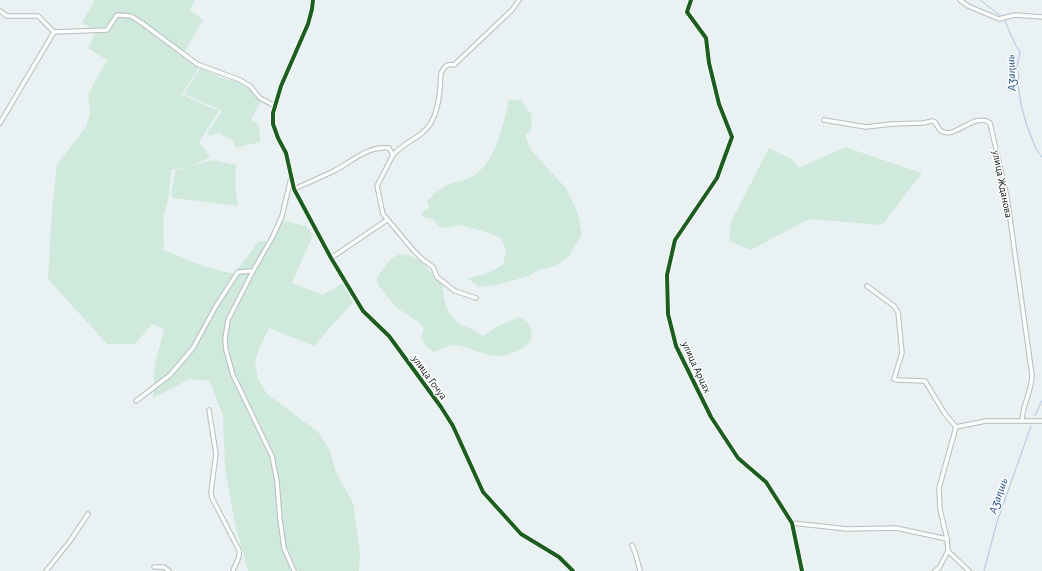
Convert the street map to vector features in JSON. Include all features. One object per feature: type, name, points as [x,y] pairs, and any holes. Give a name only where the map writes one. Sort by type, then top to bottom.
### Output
[{"type":"street","name":"улица Гочуа","points":[[313,0],[308,24],[291,61],[273,113],[274,124],[278,138],[286,153],[294,189],[331,258],[363,311],[389,336],[441,407],[453,426],[483,492],[521,534],[559,557],[573,571]]},
{"type":"street","points":[[476,298],[455,291],[437,277],[433,267],[422,259],[387,220],[381,208],[377,186],[393,155],[402,145],[422,133],[428,126],[437,110],[441,73],[443,68],[450,64],[454,65],[512,10],[519,0]]},
{"type":"street","name":"улица Арцах","points":[[691,0],[687,12],[706,38],[709,63],[719,104],[732,137],[717,178],[675,240],[667,274],[668,314],[676,346],[711,417],[738,458],[766,482],[792,523],[802,571]]},
{"type":"street","points":[[960,0],[968,6],[994,18],[1004,18],[1015,14],[1042,17]]},
{"type":"street","points":[[0,11],[7,16],[38,16],[54,32],[107,30],[117,15],[131,16],[197,64],[240,80],[250,86],[260,98],[275,106]]},
{"type":"street","points":[[0,123],[54,32]]},
{"type":"street","name":"улица Жданова","points":[[824,120],[866,127],[932,121],[935,122],[939,129],[945,132],[955,131],[979,120],[985,120],[990,123],[1007,197],[1032,375],[1032,382],[1023,409],[1022,420]]},
{"type":"street","points":[[294,189],[335,170],[369,151],[389,148],[393,155]]},
{"type":"street","points":[[291,175],[279,222],[273,236],[228,320],[226,329],[226,350],[233,375],[272,456],[277,481],[284,548],[294,571]]},
{"type":"street","points":[[331,258],[387,220]]},
{"type":"street","points":[[136,401],[170,375],[193,348],[216,306],[238,272],[253,271]]},
{"type":"street","points":[[867,286],[894,306],[898,312],[902,353],[894,378],[897,380],[925,381],[945,414],[956,427]]},
{"type":"street","points":[[209,410],[216,454],[211,492],[212,498],[239,550],[239,560],[234,566],[233,571]]},
{"type":"street","points":[[956,427],[986,421],[1042,421]]},
{"type":"street","points":[[935,571],[939,568],[948,551],[947,539],[940,509],[940,488],[956,427]]},
{"type":"street","points":[[46,571],[70,541],[88,514]]},
{"type":"street","points":[[792,523],[847,529],[896,528],[947,539]]},
{"type":"street","points":[[632,545],[640,571]]},
{"type":"street","points":[[948,551],[969,571]]},
{"type":"street","points":[[154,567],[164,567],[169,571]]},
{"type":"green space","points":[[95,0],[195,0],[190,10],[203,20],[182,56],[199,67],[182,95],[219,111],[199,142],[210,157],[191,166],[213,160],[236,165],[235,186],[238,206],[173,198],[171,195],[175,171],[188,167],[171,170],[169,196],[163,219],[164,250],[203,266],[234,274],[259,241],[273,242],[282,220],[306,226],[313,235],[292,283],[323,295],[342,283],[353,302],[314,346],[269,328],[258,351],[255,362],[258,379],[267,394],[319,433],[330,451],[336,472],[353,503],[360,553],[359,571],[248,571],[235,524],[225,469],[223,416],[210,381],[190,379],[153,398],[155,364],[164,329],[152,324],[135,344],[107,344],[48,279],[52,209],[57,164],[86,127],[90,113],[88,94],[107,60],[88,48],[96,32],[82,22]]},
{"type":"green space","points":[[200,68],[220,77],[240,83],[253,92],[261,101],[251,120],[259,125],[260,142],[236,148],[232,140],[219,133],[210,136],[207,133],[222,111],[184,94]]},
{"type":"green space","points":[[509,100],[521,100],[531,114],[532,129],[525,135],[530,149],[566,188],[577,211],[582,234],[569,256],[555,266],[538,270],[529,276],[497,285],[479,287],[467,278],[486,274],[503,265],[506,251],[501,238],[460,225],[445,228],[439,226],[432,219],[423,217],[421,213],[429,208],[427,201],[433,195],[451,183],[467,179],[477,173],[485,165],[496,145]]},
{"type":"green space","points":[[845,147],[922,173],[882,225],[809,219],[751,250],[729,241],[731,222],[769,148],[792,159],[799,168]]},
{"type":"green space","points":[[400,254],[408,255],[420,261],[443,284],[447,308],[458,323],[483,336],[496,327],[519,317],[528,322],[530,326],[532,335],[529,343],[516,351],[500,356],[454,345],[434,352],[426,346],[421,338],[424,328],[418,322],[397,308],[378,285],[377,277],[392,258]]},
{"type":"waterway","name":"Аӡаԥшь","points":[[980,0],[1002,17]]},
{"type":"waterway","name":"Аӡаԥшь","points":[[1004,19],[1020,52],[1017,67],[1021,104],[1026,123],[1036,149],[1042,157]]},
{"type":"waterway","name":"Аӡаԥшь","points":[[1035,416],[1042,400]]},
{"type":"waterway","name":"Аӡаԥшь","points":[[984,571],[997,522],[1031,426]]},
{"type":"cycle path","points":[[313,0],[308,24],[281,86],[273,113],[273,124],[286,153],[294,189],[331,258],[363,311],[389,336],[441,407],[453,426],[483,492],[521,534],[559,557],[573,571]]},
{"type":"cycle path","points":[[691,0],[687,12],[706,38],[709,63],[719,104],[732,137],[717,178],[675,240],[667,275],[668,314],[676,346],[711,417],[738,458],[766,482],[792,523],[802,571]]}]
